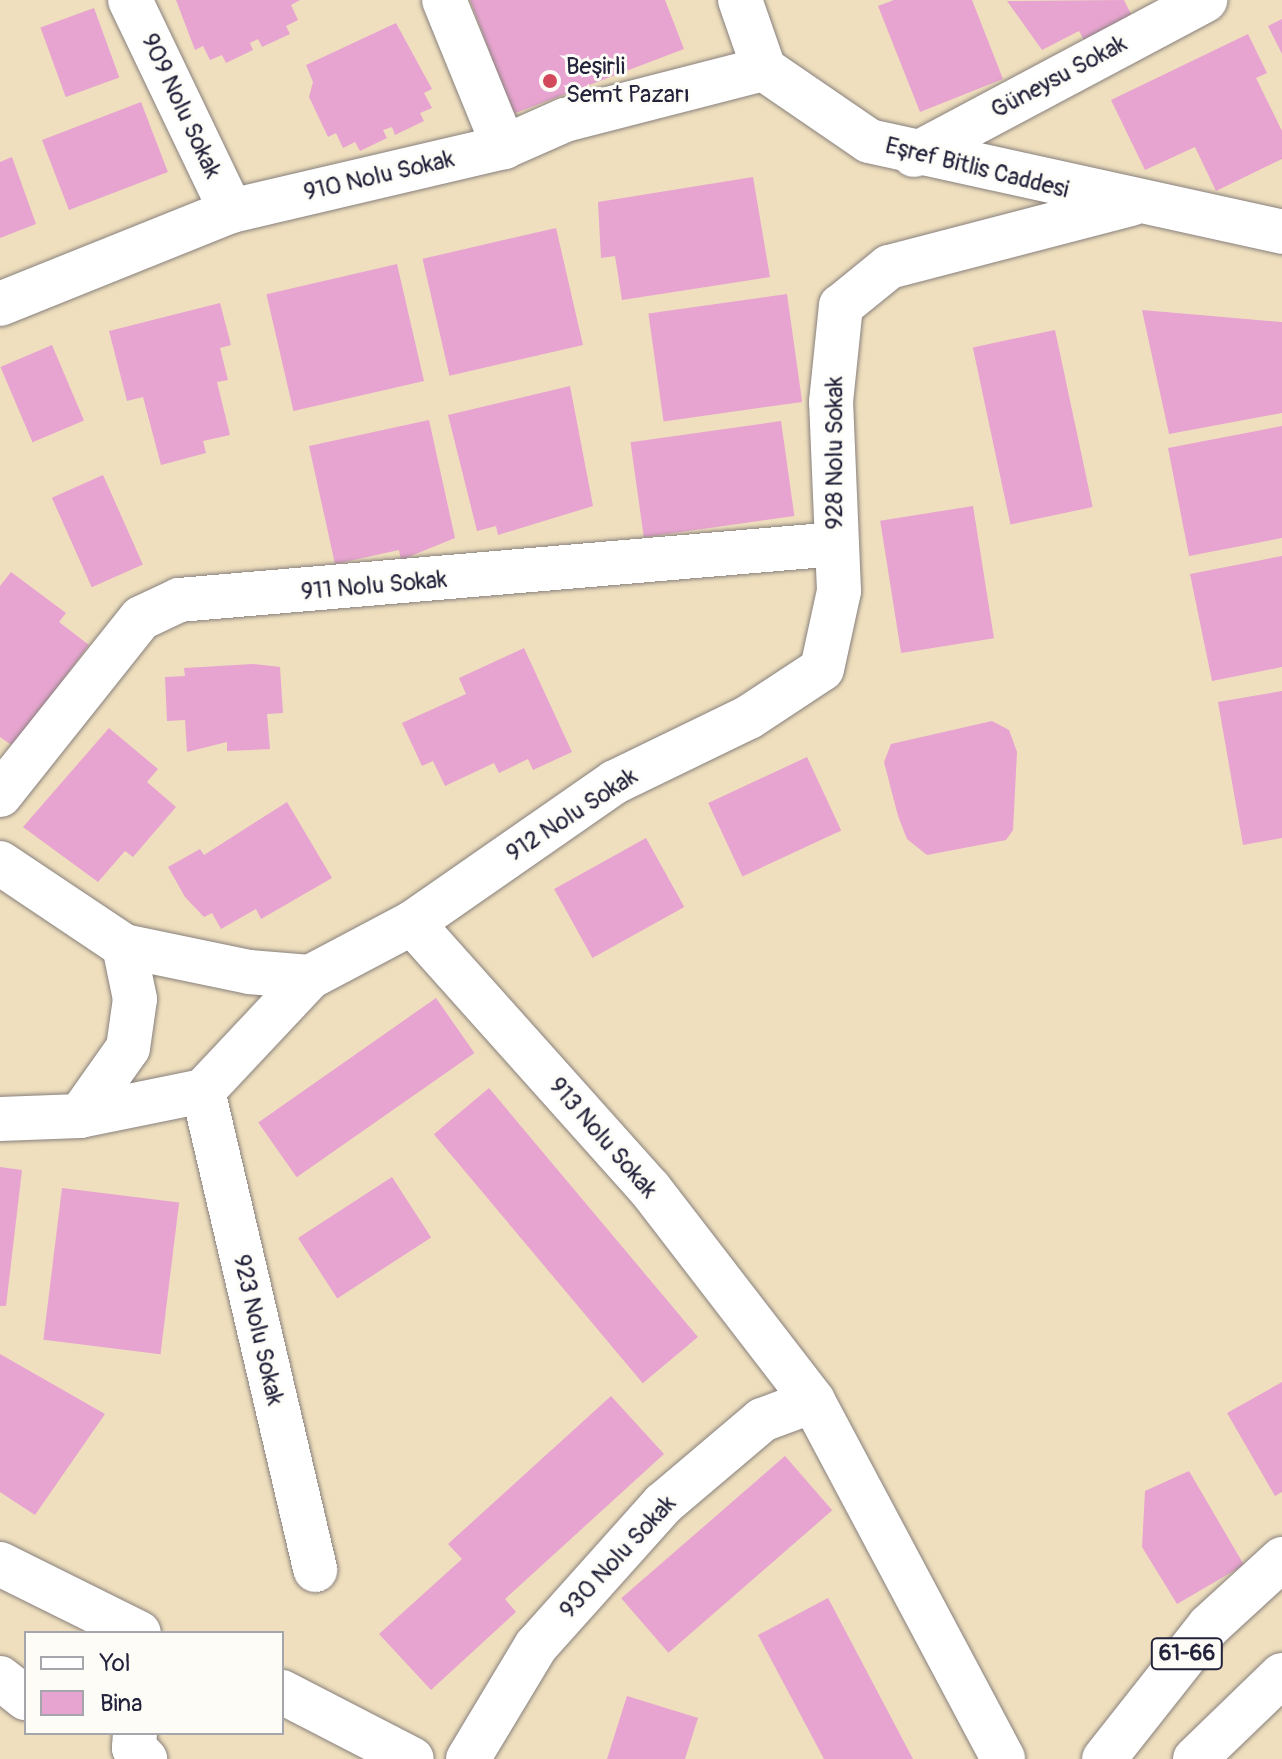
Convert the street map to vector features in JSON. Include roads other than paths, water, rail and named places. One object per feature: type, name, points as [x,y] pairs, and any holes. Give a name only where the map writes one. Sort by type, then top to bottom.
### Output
[{"type":"street","name":"909 Nolu Sokak","points":[[130,0],[231,211]]},
{"type":"street","points":[[444,0],[504,147]]},
{"type":"street","points":[[740,0],[764,69]]},
{"type":"street","name":"Güneysu Sokak","points":[[914,155],[1205,0]]},
{"type":"street","name":"910 Nolu Sokak","points":[[0,304],[231,211],[504,147],[565,120],[764,69]]},
{"type":"street","name":"Eşref Bitlis Caddesi","points":[[764,69],[869,141],[914,155],[1131,204],[1282,232]]},
{"type":"street","name":"928 Nolu Sokak","points":[[822,669],[836,618],[831,402],[841,306],[889,267],[1131,204]]},
{"type":"street","name":"911 Nolu Sokak","points":[[0,795],[141,618],[179,600],[836,544]]},
{"type":"street","name":"912 Nolu Sokak","points":[[412,923],[615,782],[749,717],[822,669]]},
{"type":"street","points":[[0,863],[124,946],[310,977]]},
{"type":"street","points":[[0,1119],[80,1116],[203,1091],[310,977],[412,923]]},
{"type":"street","name":"913 Nolu Sokak","points":[[412,923],[650,1189],[813,1401],[1003,1759]]},
{"type":"street","points":[[80,1116],[128,1048],[135,999],[124,946]]},
{"type":"street","name":"923 Nolu Sokak","points":[[203,1091],[315,1570]]},
{"type":"street","name":"930 Nolu Sokak","points":[[468,1759],[536,1646],[663,1504],[762,1420],[813,1401]]},
{"type":"street","name":"61-66","points":[[1104,1759],[1209,1626],[1282,1559]]},
{"type":"street","points":[[0,1564],[135,1631]]},
{"type":"street","points":[[1195,1759],[1282,1675]]},
{"type":"street","points":[[0,1678],[24,1696]]},
{"type":"street","points":[[284,1693],[330,1711],[412,1759]]},
{"type":"street","points":[[135,1735],[134,1748],[145,1759]]},
{"type":"place","name":"Beşirli Semt Pazarı","points":[[550,81]]}]
